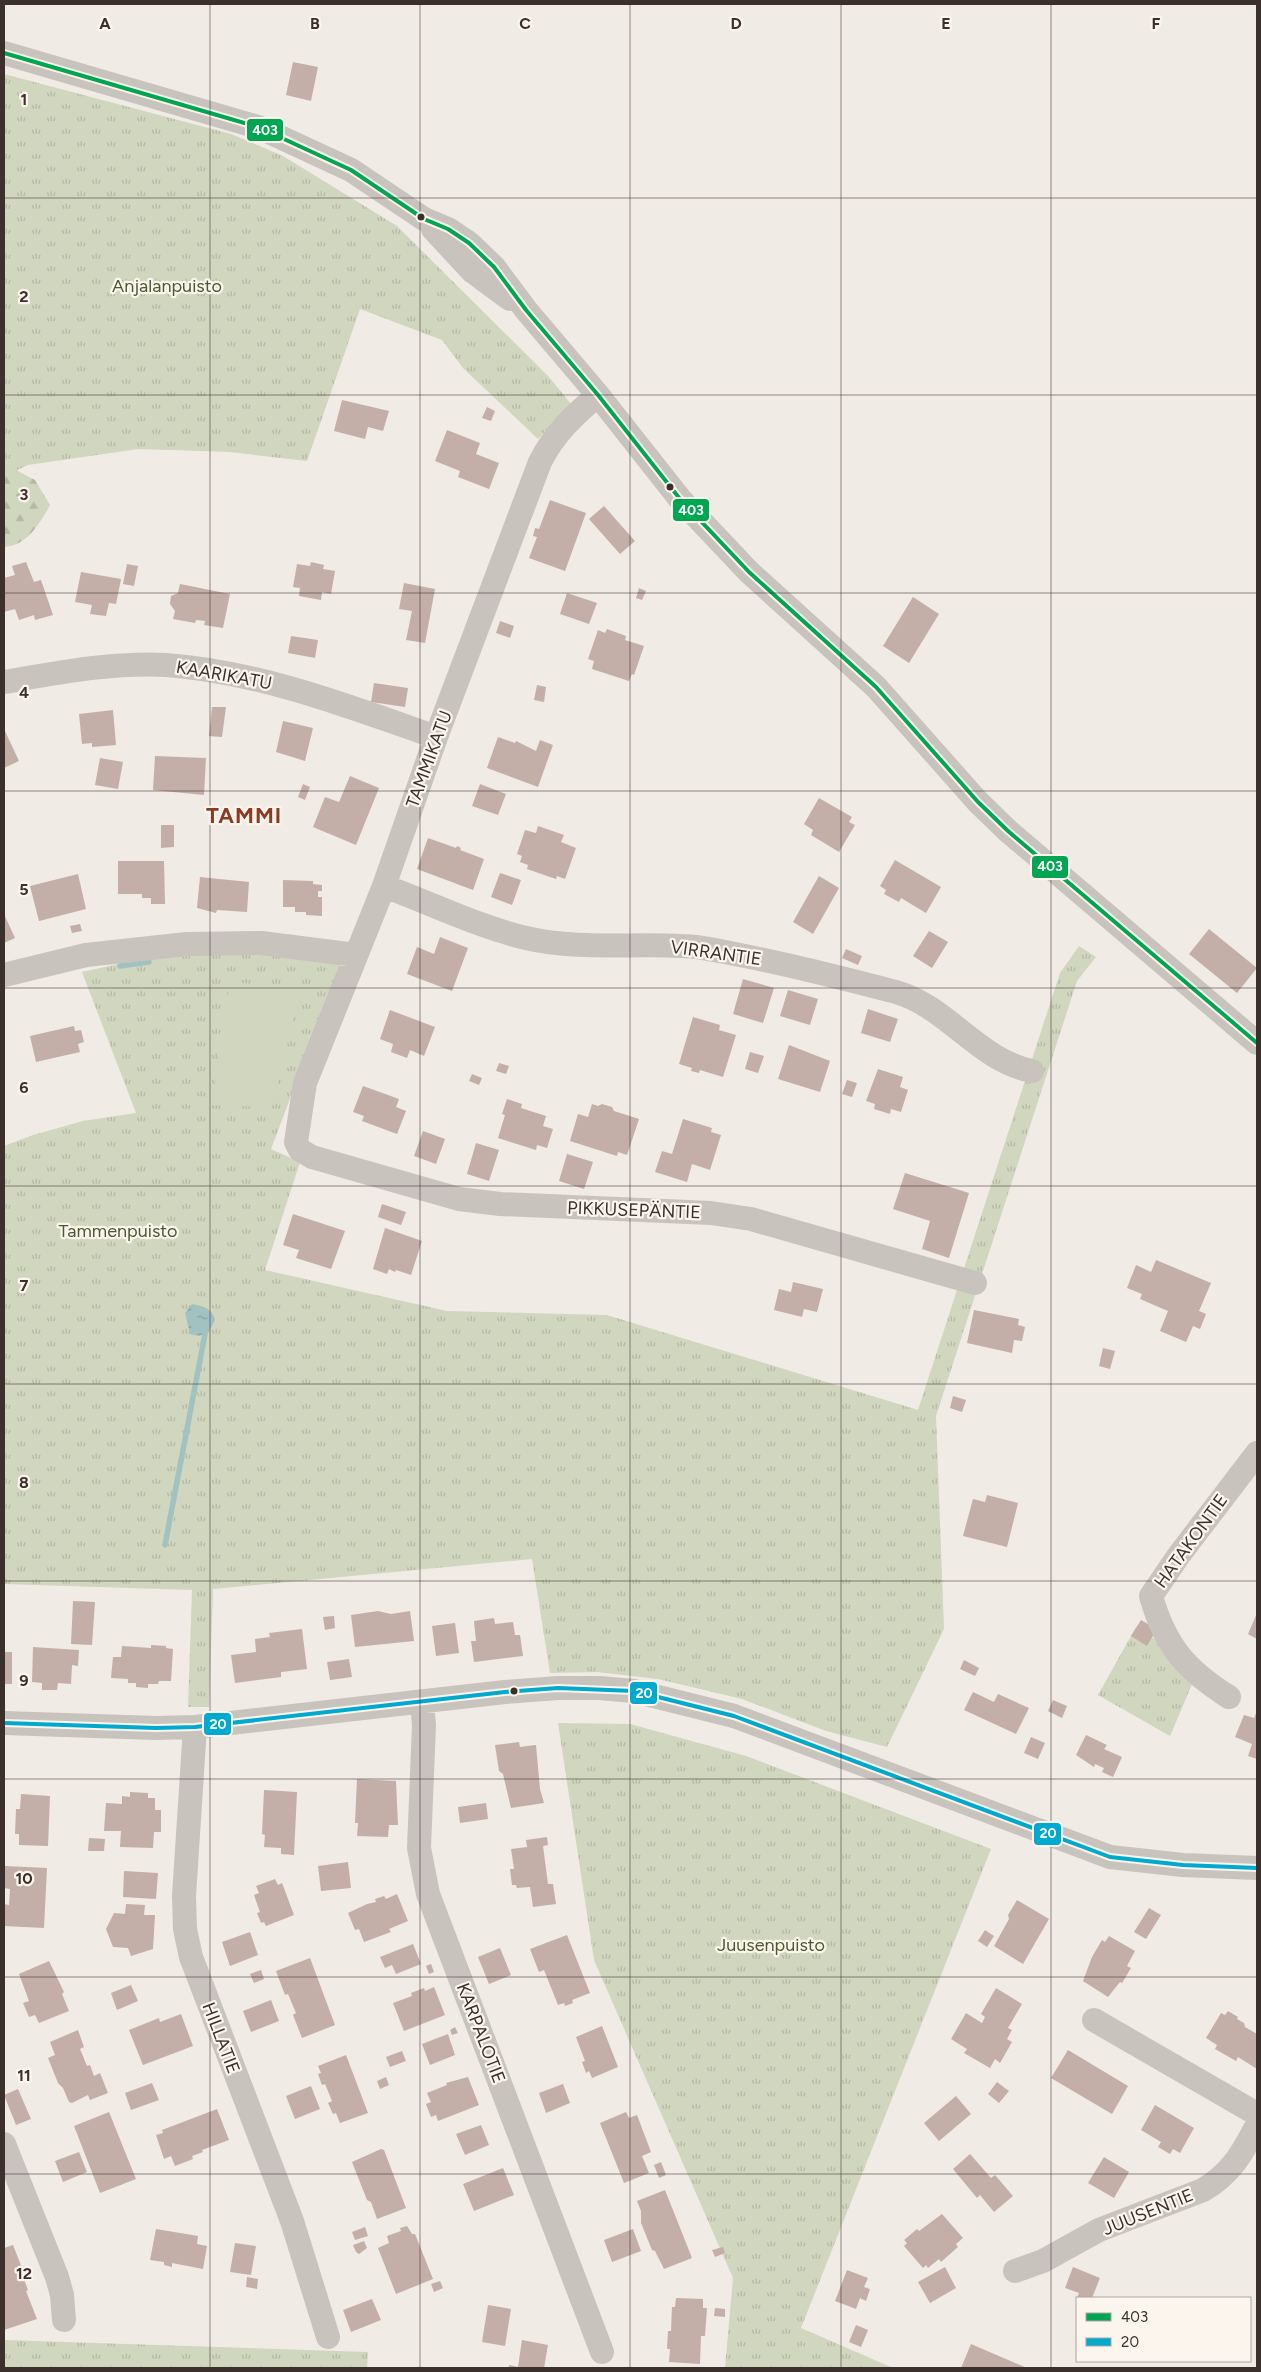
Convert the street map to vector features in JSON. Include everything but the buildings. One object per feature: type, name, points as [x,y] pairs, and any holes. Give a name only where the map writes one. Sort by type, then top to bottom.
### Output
[{"type":"street","points":[[4,53],[258,127],[351,170],[424,219],[472,271],[526,310],[709,532],[749,572],[876,687],[978,802],[1008,832],[1257,1043]]},
{"type":"street","name":"TAMMIKATU","points":[[296,1142],[305,1083],[384,886],[436,737],[540,462],[549,443],[565,424],[598,395]]},
{"type":"street","name":"KAARIKATU","points":[[4,682],[100,667],[165,665],[208,671],[279,685],[328,699],[436,737]]},
{"type":"street","name":"VIRRANTIE","points":[[384,886],[525,938],[584,946],[670,946],[698,948],[772,962],[898,993],[928,1007],[996,1057],[1014,1067],[1032,1071]]},
{"type":"street","points":[[4,975],[86,955],[187,944],[261,943],[356,955]]},
{"type":"street","name":"PIKKUSEPÄNTIE","points":[[296,1142],[300,1150],[312,1157],[459,1199],[500,1204],[711,1213],[752,1220],[975,1283]]},
{"type":"street","name":"HATAKONTIE","points":[[1229,1697],[1192,1672],[1170,1645],[1160,1625],[1151,1596],[1179,1555],[1254,1463]]},
{"type":"street","points":[[4,1722],[156,1728],[195,1727],[558,1688],[599,1688],[634,1691],[734,1716],[1110,1856],[1183,1865],[1257,1868]]},
{"type":"street","name":"KARPALOTIE","points":[[422,1703],[424,1725],[419,1848],[428,1894],[602,2352]]},
{"type":"street","name":"HILLATIE","points":[[195,1727],[184,1896],[185,1929],[191,1957],[292,2221],[328,2337]]},
{"type":"street","points":[[1094,2020],[1257,2114]]},
{"type":"street","name":"JUUSENTIE","points":[[1015,2271],[1043,2261],[1099,2230],[1217,2182],[1235,2164],[1257,2125]]},
{"type":"street","points":[[4,2144],[57,2277],[64,2308],[64,2320]]},
{"type":"green space","name":"Anjalanpuisto","points":[[4,74],[231,134],[283,156],[397,226],[549,377],[571,404],[538,439],[463,368],[442,340],[360,309],[307,461],[229,452],[138,449],[28,465],[4,476]]},
{"type":"green space","points":[[4,464],[35,480],[50,505],[37,526],[26,538],[12,546],[4,547]]},
{"type":"green space","name":"Tammenpuisto","points":[[1079,946],[1096,957],[1077,981],[936,1416],[944,1629],[887,1747],[826,1731],[742,1699],[658,1679],[597,1672],[550,1673],[532,1559],[213,1589],[209,1707],[188,1707],[192,1590],[4,1584],[4,1146],[33,1135],[83,1121],[136,1113],[82,972],[168,953],[237,952],[342,962],[271,1149],[300,1162],[265,1270],[447,1311],[607,1315],[918,1410],[1060,973]]},
{"type":"green space","points":[[230,982],[301,988],[272,1107],[212,1105]]},
{"type":"green space","points":[[1136,1627],[1158,1641],[1193,1682],[1170,1736],[1098,1695]]},
{"type":"green space","name":"Juusenpuisto","points":[[558,1723],[630,1724],[746,1756],[991,1849],[801,2328],[893,2368],[725,2368],[733,2278],[594,1960]]},
{"type":"green space","points":[[4,2340],[368,2352],[367,2368],[4,2368]]},
{"type":"water","points":[[192,1304],[209,1310],[215,1320],[209,1332],[199,1336],[190,1334],[185,1313]]},
{"type":"waterway","points":[[120,966],[149,962]]},
{"type":"waterway","points":[[165,1545],[205,1334]]},
{"type":"transit line","name":"403","points":[[4,53],[258,127],[351,170],[424,219],[448,229],[469,243],[494,267],[526,310],[598,395],[680,499],[749,572],[876,687],[978,802],[1008,831],[1257,1043]]},
{"type":"transit line","name":"20","points":[[4,1723],[156,1728],[195,1727],[505,1692],[558,1688],[634,1691],[734,1716],[1110,1857],[1183,1865],[1257,1868]]},
{"type":"district","name":"TAMMI","points":[[244,815]]}]
